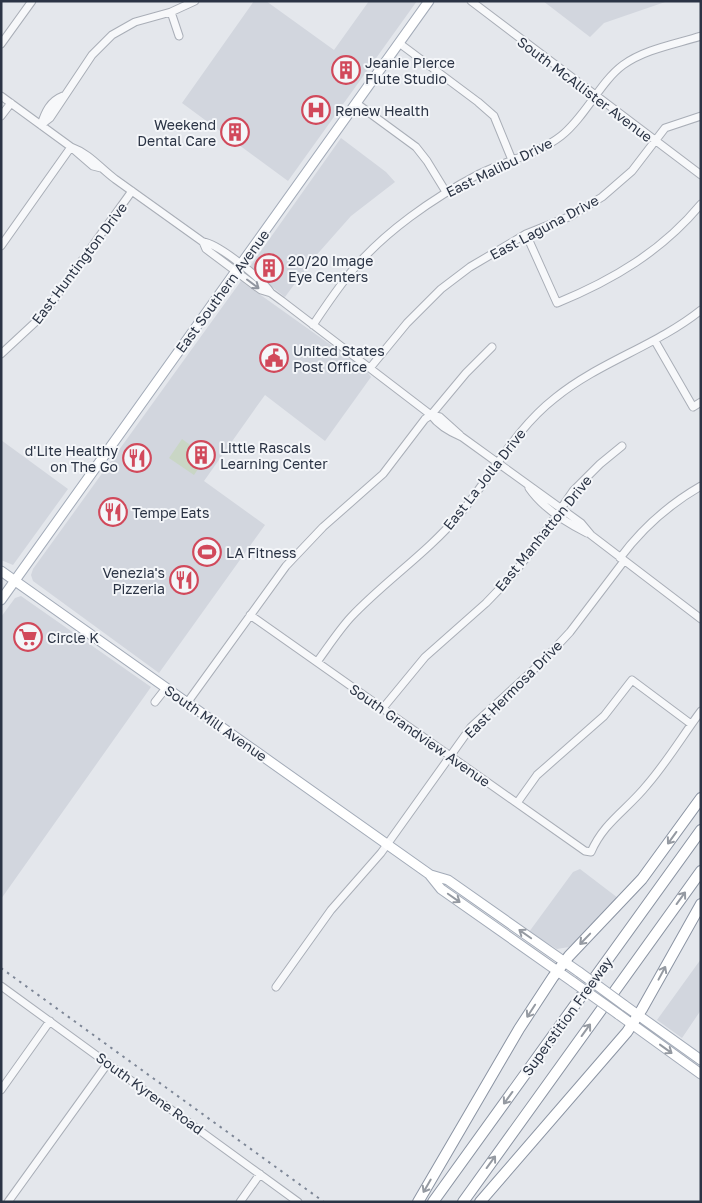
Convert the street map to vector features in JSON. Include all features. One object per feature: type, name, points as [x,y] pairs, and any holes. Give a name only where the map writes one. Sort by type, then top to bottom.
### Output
[{"type":"highway","points":[[418,1202],[520,1029],[558,971],[642,879],[701,798]]},
{"type":"highway","name":"Superstition Freeway","points":[[432,1202],[701,830]]},
{"type":"highway","name":"Superstition Freeway","points":[[463,1202],[701,871]]},
{"type":"highway","points":[[480,1202],[632,1024],[701,904]]},
{"type":"main road","name":"East Southern Avenue","points":[[1,600],[429,1]]},
{"type":"main road","name":"South Mill Avenue","points":[[1,571],[431,875],[448,880],[701,1060]]},
{"type":"main road","name":"South Mill Avenue","points":[[431,875],[441,889],[701,1074]]},
{"type":"street","points":[[1,44],[32,1]]},
{"type":"street","points":[[41,125],[44,114],[55,99],[63,96],[92,55],[112,35],[135,22],[171,12],[195,1]]},
{"type":"street","name":"South McAllister Avenue","points":[[470,1],[701,175]]},
{"type":"street","points":[[171,12],[179,36]]},
{"type":"street","name":"East Malibu Drive","points":[[313,324],[351,271],[413,216],[446,192],[560,137],[580,118],[622,66],[638,56],[701,36]]},
{"type":"street","points":[[400,43],[494,116],[512,160]]},
{"type":"street","points":[[1,96],[72,147],[84,152],[96,161],[101,168],[203,242],[206,249],[238,268],[261,290],[271,293],[431,415],[446,422],[462,437],[527,486],[536,498],[560,511],[576,528],[591,535],[701,619]]},
{"type":"street","points":[[1,116],[11,103]]},
{"type":"street","points":[[356,103],[416,147],[446,192]]},
{"type":"street","name":"East Laguna Drive","points":[[370,368],[407,323],[442,289],[470,267],[526,234],[571,216],[602,197],[632,171],[665,128],[701,116]]},
{"type":"street","points":[[1,246],[72,147]]},
{"type":"street","name":"East Huntington Drive","points":[[1,354],[42,316],[132,191]]},
{"type":"street","points":[[526,234],[557,303],[622,272],[654,250],[686,222],[701,204]]},
{"type":"street","name":"East La Jolla Drive","points":[[317,662],[350,618],[419,556],[459,515],[518,433],[554,398],[589,374],[656,341],[701,310]]},
{"type":"street","points":[[656,341],[693,407],[701,402]]},
{"type":"street","points":[[187,703],[294,557],[322,527],[371,486],[425,419],[431,415],[466,373],[492,348]]},
{"type":"street","name":"East Manhatton Drive","points":[[383,708],[426,657],[486,603],[510,578],[573,491],[600,464],[622,446]]},
{"type":"street","name":"East Hermosa Drive","points":[[276,988],[331,910],[362,877],[478,719],[543,661],[570,632],[638,534],[660,513],[700,487]]},
{"type":"street","name":"South Grandview Avenue","points":[[250,615],[585,851],[591,852],[610,821],[634,800],[648,784],[691,724]]},
{"type":"street","points":[[517,803],[537,775],[604,716],[632,680],[691,724],[701,711]]},
{"type":"street","points":[[155,702],[166,688]]},
{"type":"street","name":"South Kyrene Road","points":[[1,986],[298,1202]]},
{"type":"street","points":[[1,1090],[50,1021]]},
{"type":"street","points":[[8,1202],[108,1063]]},
{"type":"street","points":[[240,1202],[260,1174]]},
{"type":"shaded area","points":[[254,1],[266,1],[334,50],[369,1],[417,1],[288,181],[182,103]]},
{"type":"shaded area","points":[[543,1],[668,1],[604,23],[590,37]]},
{"type":"shaded area","points":[[341,138],[386,172],[395,182],[351,216],[313,259],[285,297],[253,272],[251,265]]},
{"type":"shaded area","points":[[241,281],[366,370],[371,377],[325,441],[265,395],[257,406],[204,481],[265,525],[159,673],[33,581],[31,575],[33,569]]},
{"type":"shaded area","points":[[1,440],[68,489],[13,565],[1,560]]},
{"type":"shaded area","points":[[21,596],[151,687],[1,899],[1,617],[15,598]]},
{"type":"shaded area","points":[[580,869],[618,898],[569,947],[557,949],[529,932],[573,872]]},
{"type":"shaded area","points":[[701,959],[701,1010],[682,1038],[657,1020]]},
{"type":"green space","points":[[182,439],[197,450],[191,459],[200,466],[194,475],[169,458]]},
{"type":"railway","points":[[1,968],[324,1202]]},
{"type":"place","name":"Jeanie Pierce Flute Studio","points":[[346,70]]},
{"type":"place","name":"Renew Health","points":[[316,110]]},
{"type":"place","name":"Weekend Dental Care","points":[[235,132]]},
{"type":"place","name":"20/20 Image Eye Centers","points":[[269,268]]},
{"type":"place","name":"United States Post Office","points":[[274,358]]},
{"type":"place","name":"Little Rascals Learning Center","points":[[201,455]]},
{"type":"place","name":"d'Lite Healthy on The Go","points":[[137,458]]},
{"type":"place","name":"Tempe Eats","points":[[113,512]]},
{"type":"place","name":"LA Fitness","points":[[207,552]]},
{"type":"place","name":"Venezia's Pizzeria","points":[[184,580]]},
{"type":"place","name":"Circle K","points":[[28,637]]}]
